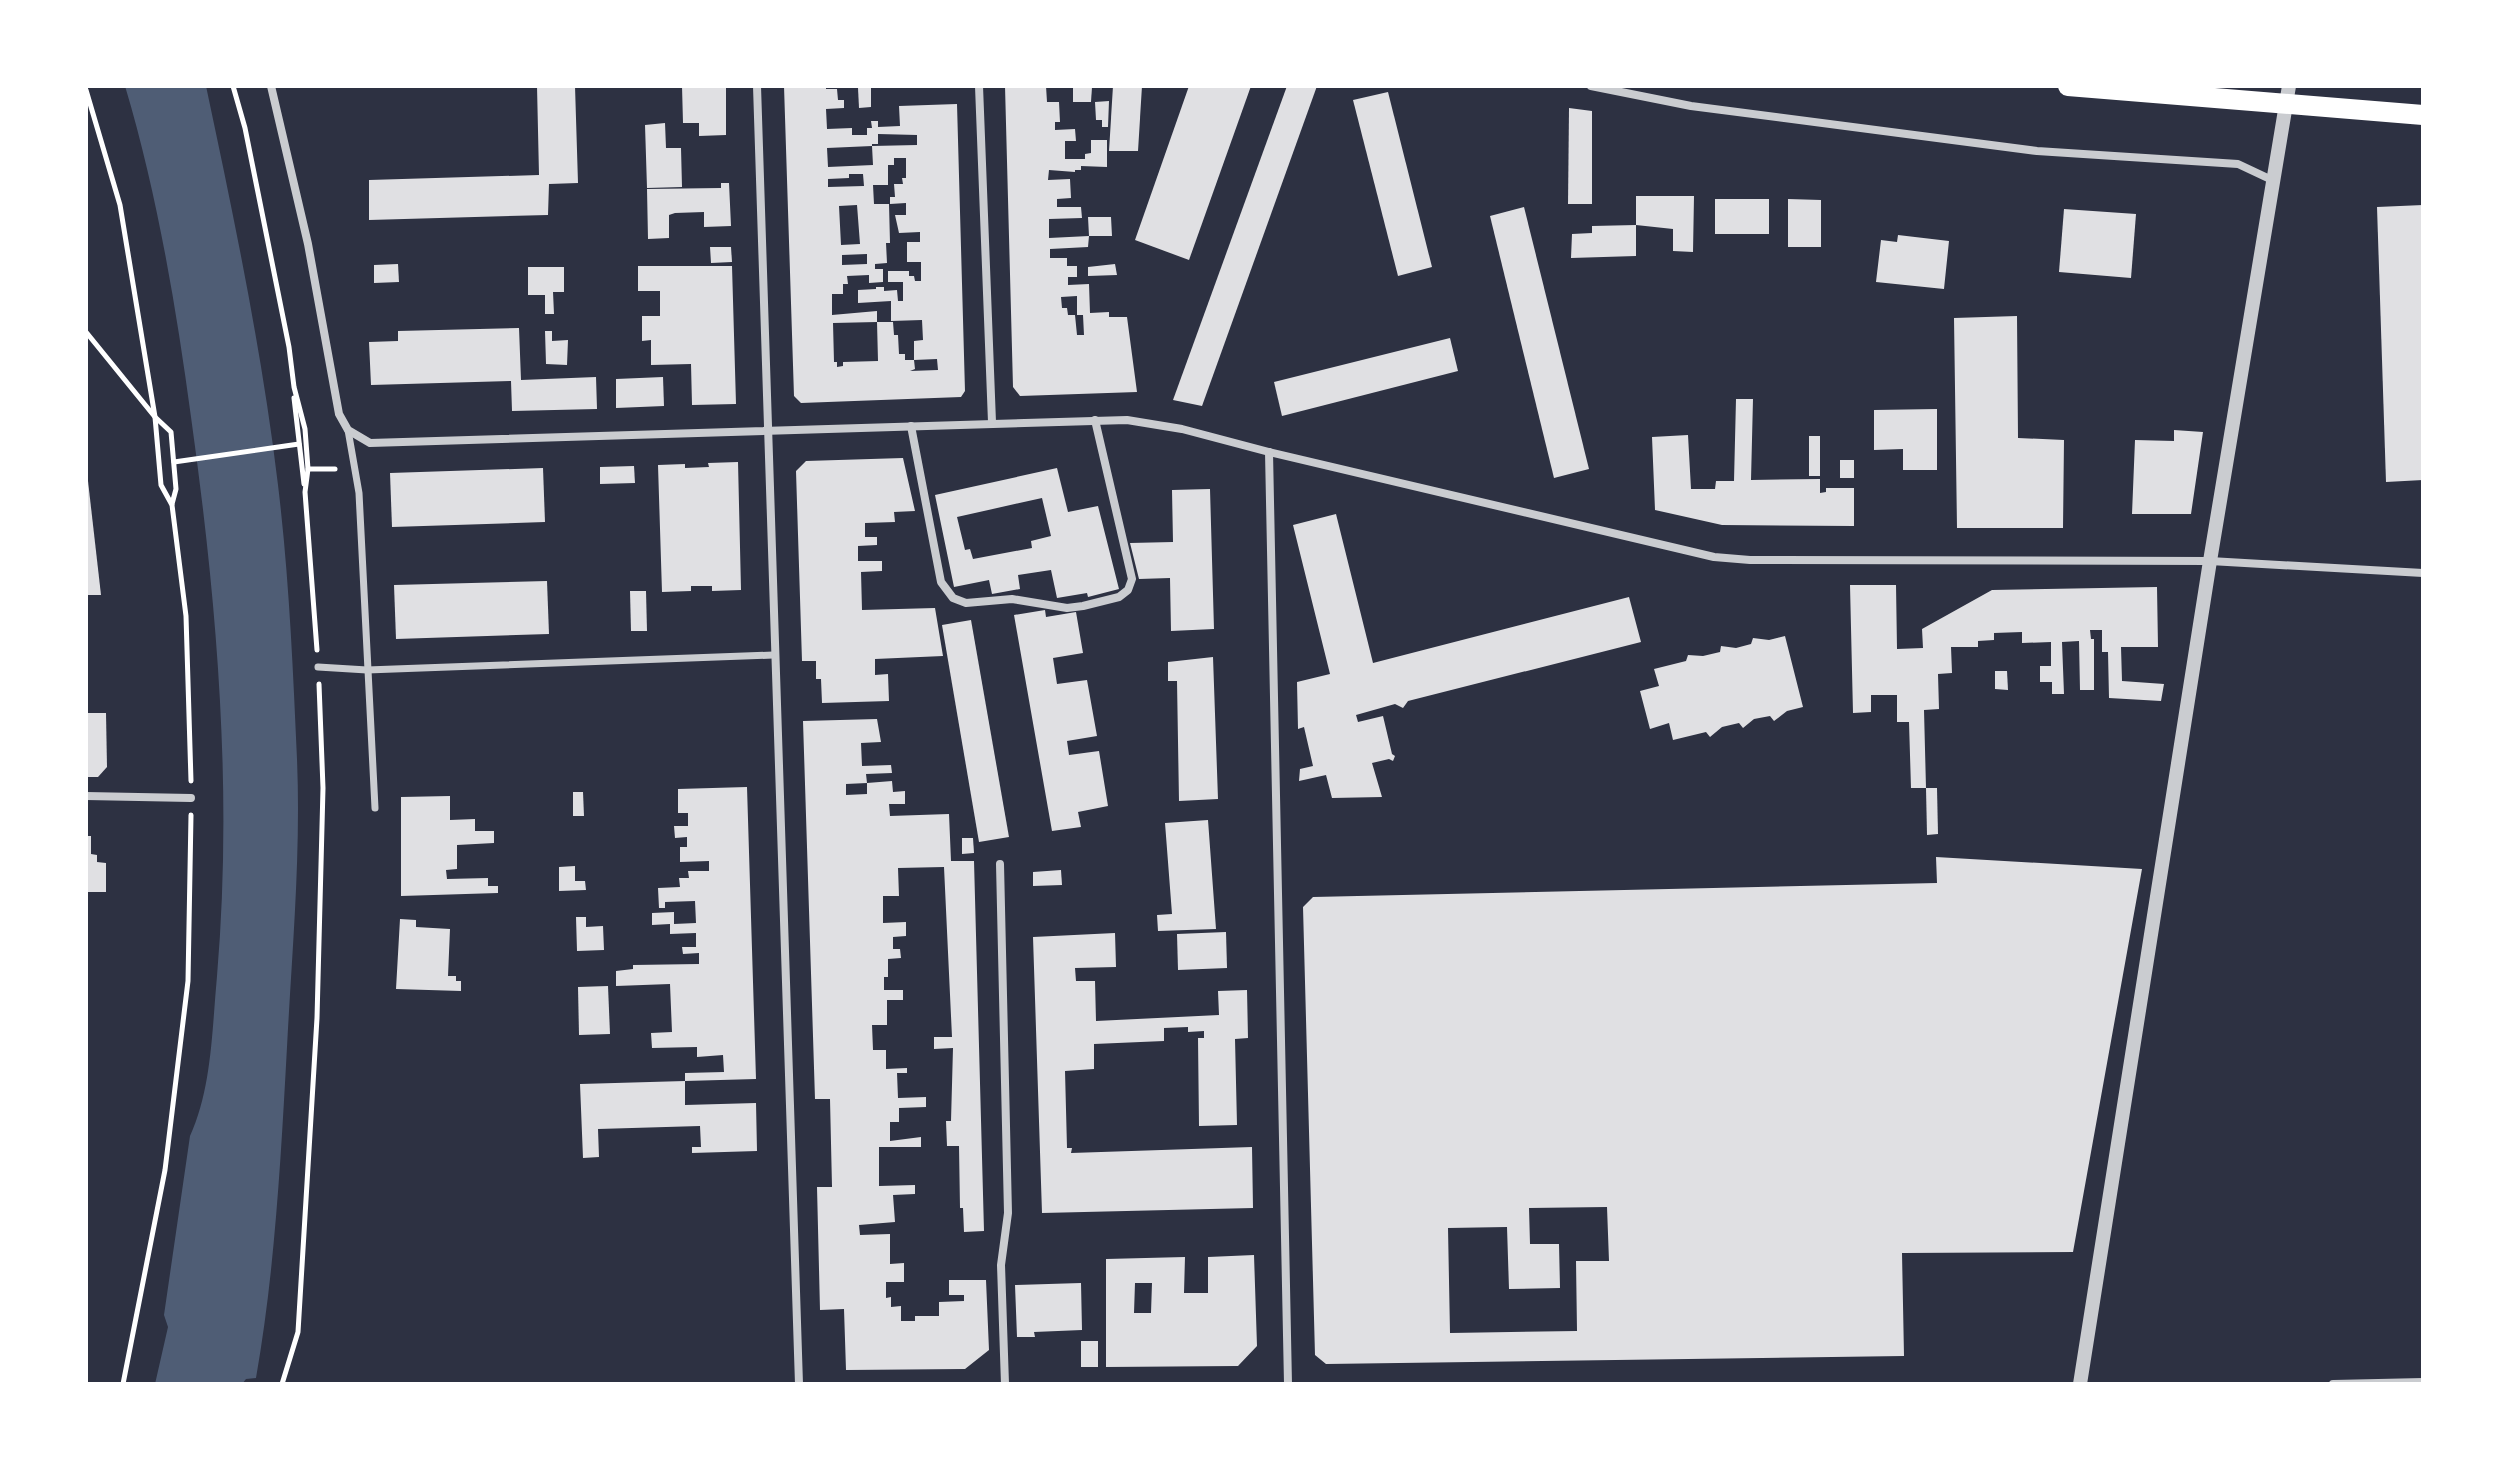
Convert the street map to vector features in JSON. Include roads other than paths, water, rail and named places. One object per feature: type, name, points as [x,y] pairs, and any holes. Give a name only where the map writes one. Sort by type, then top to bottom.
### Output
[{"type":"main road","points":[[2068,86],[2287,96],[2423,115]]},
{"type":"street","points":[[271,86],[308,244],[335,397],[339,414],[348,430],[359,493],[375,808]]},
{"type":"street","points":[[757,86],[773,655],[799,1384]]},
{"type":"street","points":[[979,86],[992,422]]},
{"type":"street","points":[[1591,86],[1691,106],[2037,151],[2238,164],[2272,180]]},
{"type":"street","points":[[2080,1384],[2287,96]]},
{"type":"street","points":[[348,430],[363,441],[380,444],[992,422],[1095,420],[1151,423],[1714,557],[1750,560],[2210,561],[2423,573]]},
{"type":"street","points":[[911,426],[941,582],[948,593],[966,603],[1012,599],[1075,608],[1119,597],[1128,590],[1132,579],[1095,420]]},
{"type":"street","points":[[1269,452],[1288,1384]]},
{"type":"street","points":[[318,667],[367,670],[773,655]]},
{"type":"street","points":[[86,796],[191,798]]},
{"type":"street","points":[[1000,864],[1008,1213],[1001,1265],[1005,1384]]},
{"type":"street","points":[[2333,1384],[2423,1382]]},
{"type":"water","points":[[125,86],[206,86],[256,335],[285,553],[297,759],[295,903],[273,1255],[256,1378],[246,1379],[242,1384],[155,1384],[168,1327],[164,1315],[190,1136],[203,1098],[210,1058],[222,906],[223,766],[215,626],[185,375],[156,208]]}]
